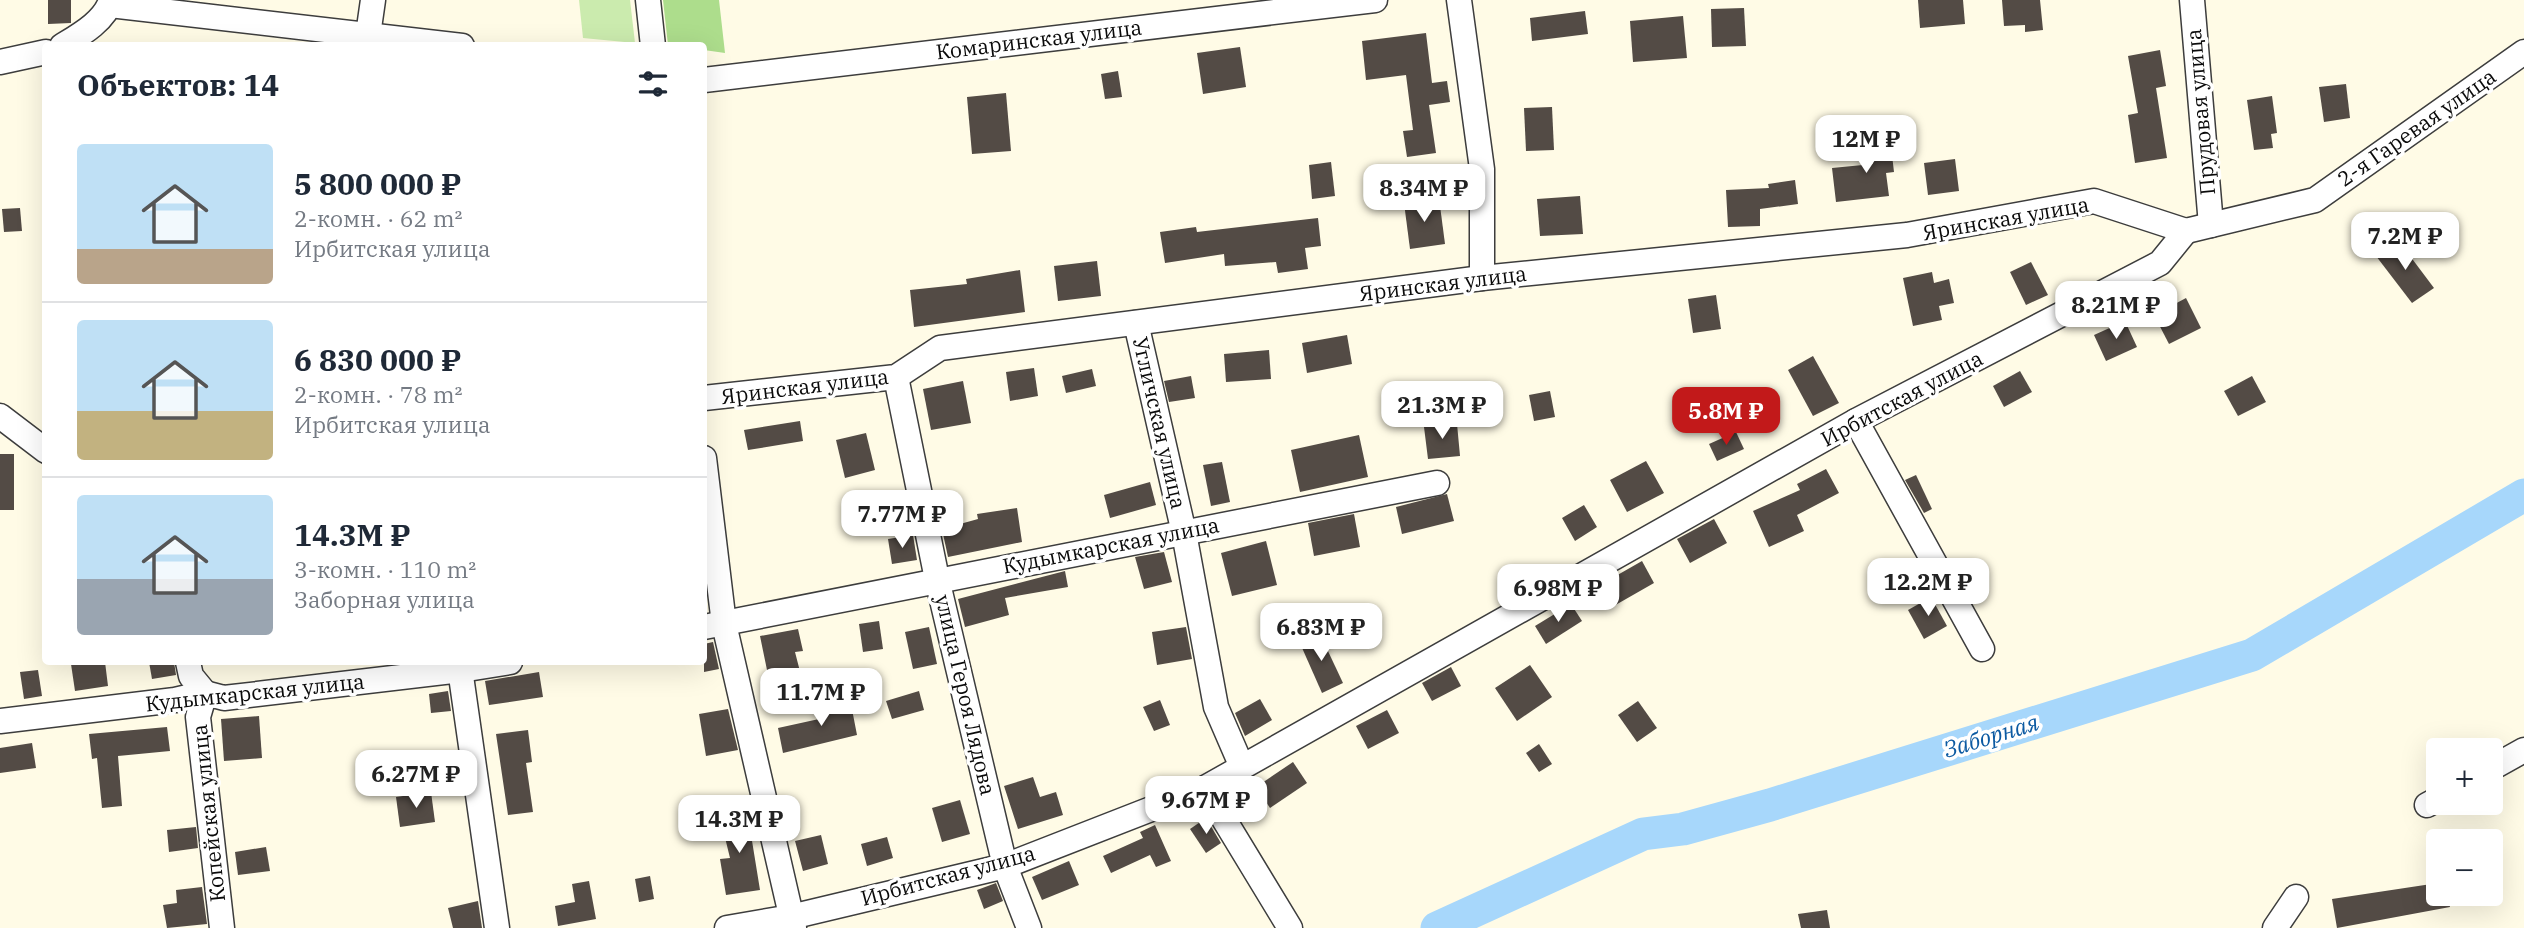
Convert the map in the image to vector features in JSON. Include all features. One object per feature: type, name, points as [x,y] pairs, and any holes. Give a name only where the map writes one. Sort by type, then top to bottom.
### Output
[{"type":"street","points":[[368,35],[373,0]]},
{"type":"street","points":[[648,0],[653,42]]},
{"type":"street","name":"Комаринская улица","points":[[707,79],[1375,0]]},
{"type":"street","points":[[1460,0],[1482,169],[1482,278]]},
{"type":"street","name":"Прудовая улица","points":[[2192,0],[2211,225]]},
{"type":"street","points":[[69,42],[82,34],[110,3],[368,35],[394,42]]},
{"type":"street","name":"2-я Гаревая улица","points":[[2186,231],[2315,200],[2524,52]]},
{"type":"street","points":[[0,62],[42,53]]},
{"type":"street","name":"Яринская улица","points":[[707,398],[896,377],[940,348],[1482,278],[1907,235],[2094,201],[2186,231]]},
{"type":"street","name":"Ирбитская улица","points":[[727,928],[792,923],[1005,866],[1205,788],[1856,421],[2160,263],[2186,231]]},
{"type":"street","name":"Угличская улица","points":[[1136,323],[1184,533],[1216,707],[1242,767]]},
{"type":"street","name":"улица Героя Лядова","points":[[896,377],[937,579],[1005,866],[1030,928]]},
{"type":"street","points":[[0,416],[42,448]]},
{"type":"street","points":[[1856,421],[1982,649]]},
{"type":"street","name":"Кудымкарская улица","points":[[714,625],[937,579],[1437,483]]},
{"type":"street","points":[[707,508],[714,625],[792,923]]},
{"type":"street","name":"Копейская улица","points":[[189,665],[191,676],[205,693],[198,717],[222,928]]},
{"type":"street","points":[[460,666],[497,928]]},
{"type":"street","name":"Кудымкарская улица","points":[[0,721],[205,693],[224,698],[460,666]]},
{"type":"street","points":[[2503,762],[2524,750]]},
{"type":"street","points":[[1205,788],[1290,928]]},
{"type":"street","points":[[2275,928],[2296,897]]},
{"type":"green space","points":[[579,0],[630,0],[635,42],[583,38]]},
{"type":"green space","points":[[663,0],[719,0],[725,53],[707,50],[707,42],[668,42]]},
{"type":"building","points":[[48,0],[71,0],[71,23],[48,24]]},
{"type":"building","points":[[1918,0],[1963,0],[1965,24],[1920,28]]},
{"type":"building","points":[[2002,0],[2040,0],[2043,30],[2025,32],[2025,25],[2004,26]]},
{"type":"building","points":[[1744,8],[1746,46],[1712,47],[1711,9]]},
{"type":"building","points":[[1585,11],[1588,34],[1532,41],[1530,18]]},
{"type":"building","points":[[1683,16],[1687,58],[1633,62],[1630,21]]},
{"type":"building","points":[[1426,33],[1432,83],[1447,81],[1450,102],[1429,105],[1436,153],[1407,157],[1403,131],[1413,130],[1406,75],[1366,80],[1362,41]]},
{"type":"building","points":[[1240,47],[1246,87],[1203,94],[1197,53]]},
{"type":"building","points":[[2160,50],[2166,86],[2156,88],[2167,158],[2135,163],[2128,115],[2138,113],[2128,56]]},
{"type":"building","points":[[1118,71],[1122,97],[1105,99],[1101,74]]},
{"type":"building","points":[[2346,84],[2350,118],[2324,122],[2319,87]]},
{"type":"building","points":[[1006,93],[1011,151],[972,154],[967,97]]},
{"type":"building","points":[[2272,96],[2277,133],[2271,134],[2273,148],[2254,150],[2247,100]]},
{"type":"building","points":[[1552,107],[1554,150],[1526,151],[1524,108]]},
{"type":"building","points":[[1890,138],[1894,172],[1886,173],[1889,196],[1836,202],[1832,168],[1873,164],[1871,140]]},
{"type":"building","points":[[1955,159],[1959,191],[1928,195],[1924,163]]},
{"type":"building","points":[[1331,162],[1335,196],[1312,199],[1309,165]]},
{"type":"building","points":[[1795,180],[1798,204],[1760,209],[1760,226],[1728,227],[1726,190],[1769,188],[1768,184]]},
{"type":"building","points":[[1580,196],[1583,234],[1540,236],[1537,199]]},
{"type":"building","points":[[1439,198],[1445,244],[1410,249],[1404,203]]},
{"type":"building","points":[[20,208],[22,231],[4,232],[2,209]]},
{"type":"building","points":[[1318,218],[1321,246],[1305,248],[1308,269],[1278,273],[1276,262],[1225,266],[1224,254],[1165,263],[1160,232],[1196,227],[1197,232]]},
{"type":"building","points":[[2398,240],[2434,288],[2412,303],[2376,256]]},
{"type":"building","points":[[1097,261],[1101,296],[1058,301],[1054,266]]},
{"type":"building","points":[[2031,262],[2048,295],[2026,305],[2010,272]]},
{"type":"building","points":[[1020,270],[1025,312],[914,327],[910,290],[967,284],[966,279]]},
{"type":"building","points":[[1932,272],[1934,283],[1949,279],[1954,303],[1939,306],[1942,320],[1913,326],[1903,278]]},
{"type":"building","points":[[1716,295],[1721,329],[1693,333],[1688,299]]},
{"type":"building","points":[[2186,298],[2201,328],[2169,344],[2154,315]]},
{"type":"building","points":[[2125,321],[2137,347],[2106,361],[2094,335]]},
{"type":"building","points":[[1347,335],[1352,364],[1307,373],[1302,343]]},
{"type":"building","points":[[1269,350],[1271,379],[1226,382],[1224,354]]},
{"type":"building","points":[[1813,356],[1839,403],[1813,416],[1788,370]]},
{"type":"building","points":[[1034,368],[1038,396],[1010,401],[1006,372]]},
{"type":"building","points":[[1092,369],[1096,386],[1066,393],[1062,376]]},
{"type":"building","points":[[2020,371],[2032,392],[2004,407],[1993,386]]},
{"type":"building","points":[[1191,376],[1195,398],[1169,402],[1164,381]]},
{"type":"building","points":[[2252,376],[2266,402],[2238,416],[2224,391]]},
{"type":"building","points":[[963,381],[971,423],[931,430],[923,389]]},
{"type":"building","points":[[1550,391],[1555,417],[1534,421],[1529,395]]},
{"type":"building","points":[[800,421],[803,441],[748,450],[744,430]]},
{"type":"building","points":[[1457,424],[1460,456],[1428,459],[1424,427]]},
{"type":"building","points":[[1736,432],[1744,449],[1717,461],[1709,444]]},
{"type":"building","points":[[866,433],[875,470],[845,478],[836,440]]},
{"type":"building","points":[[1359,435],[1368,477],[1300,492],[1291,450]]},
{"type":"building","points":[[0,454],[14,454],[14,510],[0,510]]},
{"type":"building","points":[[1646,461],[1664,493],[1627,512],[1610,480]]},
{"type":"building","points":[[1222,462],[1230,502],[1211,506],[1203,465]]},
{"type":"building","points":[[1826,469],[1839,493],[1797,515],[1804,531],[1769,547],[1753,511],[1800,490],[1797,484]]},
{"type":"building","points":[[1916,475],[1932,509],[1924,513],[1905,480]]},
{"type":"building","points":[[1150,482],[1156,505],[1110,518],[1104,495]]},
{"type":"building","points":[[1447,494],[1454,521],[1402,534],[1396,507]]},
{"type":"building","points":[[1584,505],[1597,527],[1575,541],[1562,518]]},
{"type":"building","points":[[1017,508],[1022,542],[948,557],[942,529],[978,519],[977,514]]},
{"type":"building","points":[[1354,514],[1360,547],[1314,556],[1308,523]]},
{"type":"building","points":[[1714,519],[1727,543],[1690,563],[1677,539]]},
{"type":"building","points":[[913,535],[917,560],[892,564],[888,539]]},
{"type":"building","points":[[1266,541],[1277,585],[1232,596],[1221,553]]},
{"type":"building","points":[[1164,552],[1172,582],[1144,589],[1135,557]]},
{"type":"building","points":[[1642,561],[1654,583],[1612,607],[1600,585]]},
{"type":"building","points":[[1065,571],[1068,587],[1005,598],[1009,615],[965,627],[958,599]]},
{"type":"building","points":[[1931,597],[1947,626],[1924,639],[1908,610]]},
{"type":"building","points":[[1571,604],[1582,621],[1546,644],[1535,626]]},
{"type":"building","points":[[879,621],[883,649],[863,652],[859,624]]},
{"type":"building","points":[[929,627],[937,664],[913,669],[905,632]]},
{"type":"building","points":[[1186,627],[1192,659],[1157,665],[1152,632]]},
{"type":"building","points":[[798,629],[803,651],[795,652],[805,691],[773,699],[760,636]]},
{"type":"building","points":[[1319,632],[1343,683],[1322,693],[1299,641]]},
{"type":"building","points":[[713,642],[719,669],[704,672],[704,665],[707,665],[707,643]]},
{"type":"building","points":[[71,665],[105,665],[108,686],[75,691]]},
{"type":"building","points":[[150,665],[174,665],[176,675],[152,679]]},
{"type":"building","points":[[1530,665],[1552,697],[1517,721],[1495,688]]},
{"type":"building","points":[[1451,667],[1461,686],[1432,701],[1422,683]]},
{"type":"building","points":[[38,670],[42,696],[24,699],[20,672]]},
{"type":"building","points":[[539,672],[543,697],[489,705],[485,681]]},
{"type":"building","points":[[448,691],[451,711],[431,713],[429,694]]},
{"type":"building","points":[[919,691],[924,710],[892,719],[886,701]]},
{"type":"building","points":[[850,699],[857,735],[783,753],[778,728],[819,719],[816,706]]},
{"type":"building","points":[[1260,699],[1272,720],[1245,736],[1235,713]]},
{"type":"building","points":[[1160,700],[1170,725],[1154,731],[1143,707]]},
{"type":"building","points":[[1638,701],[1657,728],[1637,742],[1618,715]]},
{"type":"building","points":[[728,709],[738,750],[706,756],[699,714]]},
{"type":"building","points":[[1387,710],[1399,733],[1368,749],[1356,726]]},
{"type":"building","points":[[259,716],[262,758],[224,761],[221,719]]},
{"type":"building","points":[[167,727],[170,751],[118,756],[122,806],[102,808],[97,758],[92,759],[89,734]]},
{"type":"building","points":[[528,730],[532,762],[526,763],[533,812],[508,815],[496,734]]},
{"type":"building","points":[[32,743],[36,768],[0,773],[0,748]]},
{"type":"building","points":[[1539,744],[1552,764],[1539,772],[1526,753]]},
{"type":"building","points":[[1293,762],[1307,783],[1270,808],[1256,787]]},
{"type":"building","points":[[1033,777],[1040,797],[1056,792],[1063,815],[1018,829],[1004,786]]},
{"type":"building","points":[[431,792],[435,822],[400,827],[396,797]]},
{"type":"building","points":[[960,800],[970,834],[942,842],[932,808]]},
{"type":"building","points":[[747,810],[760,890],[726,895],[720,859],[730,858],[720,817]]},
{"type":"building","points":[[1206,818],[1221,843],[1206,853],[1190,829]]},
{"type":"building","points":[[1155,825],[1171,861],[1156,867],[1150,855],[1111,873],[1103,856],[1143,838],[1140,832]]},
{"type":"building","points":[[196,827],[198,848],[169,852],[167,830]]},
{"type":"building","points":[[821,835],[828,864],[803,871],[795,841]]},
{"type":"building","points":[[887,837],[893,858],[867,866],[861,844]]},
{"type":"building","points":[[266,847],[270,871],[238,875],[235,852]]},
{"type":"building","points":[[1069,861],[1079,885],[1042,900],[1032,877]]},
{"type":"building","points":[[650,876],[654,899],[639,902],[635,879]]},
{"type":"building","points":[[589,881],[596,919],[558,926],[555,906],[575,902],[572,884]]},
{"type":"building","points":[[996,883],[1003,901],[984,909],[977,890]]},
{"type":"building","points":[[2426,885],[2426,906],[2450,907],[2337,928],[2332,899]]},
{"type":"building","points":[[202,887],[207,924],[167,928],[163,905],[177,903],[176,890]]},
{"type":"building","points":[[478,901],[482,928],[453,928],[448,908]]},
{"type":"building","points":[[1827,910],[1830,928],[1801,928],[1798,914]]},
{"type":"waterway","name":"Заборная","points":[[1437,928],[1643,834],[1683,829],[1770,805],[2252,655],[2524,495]]}]
